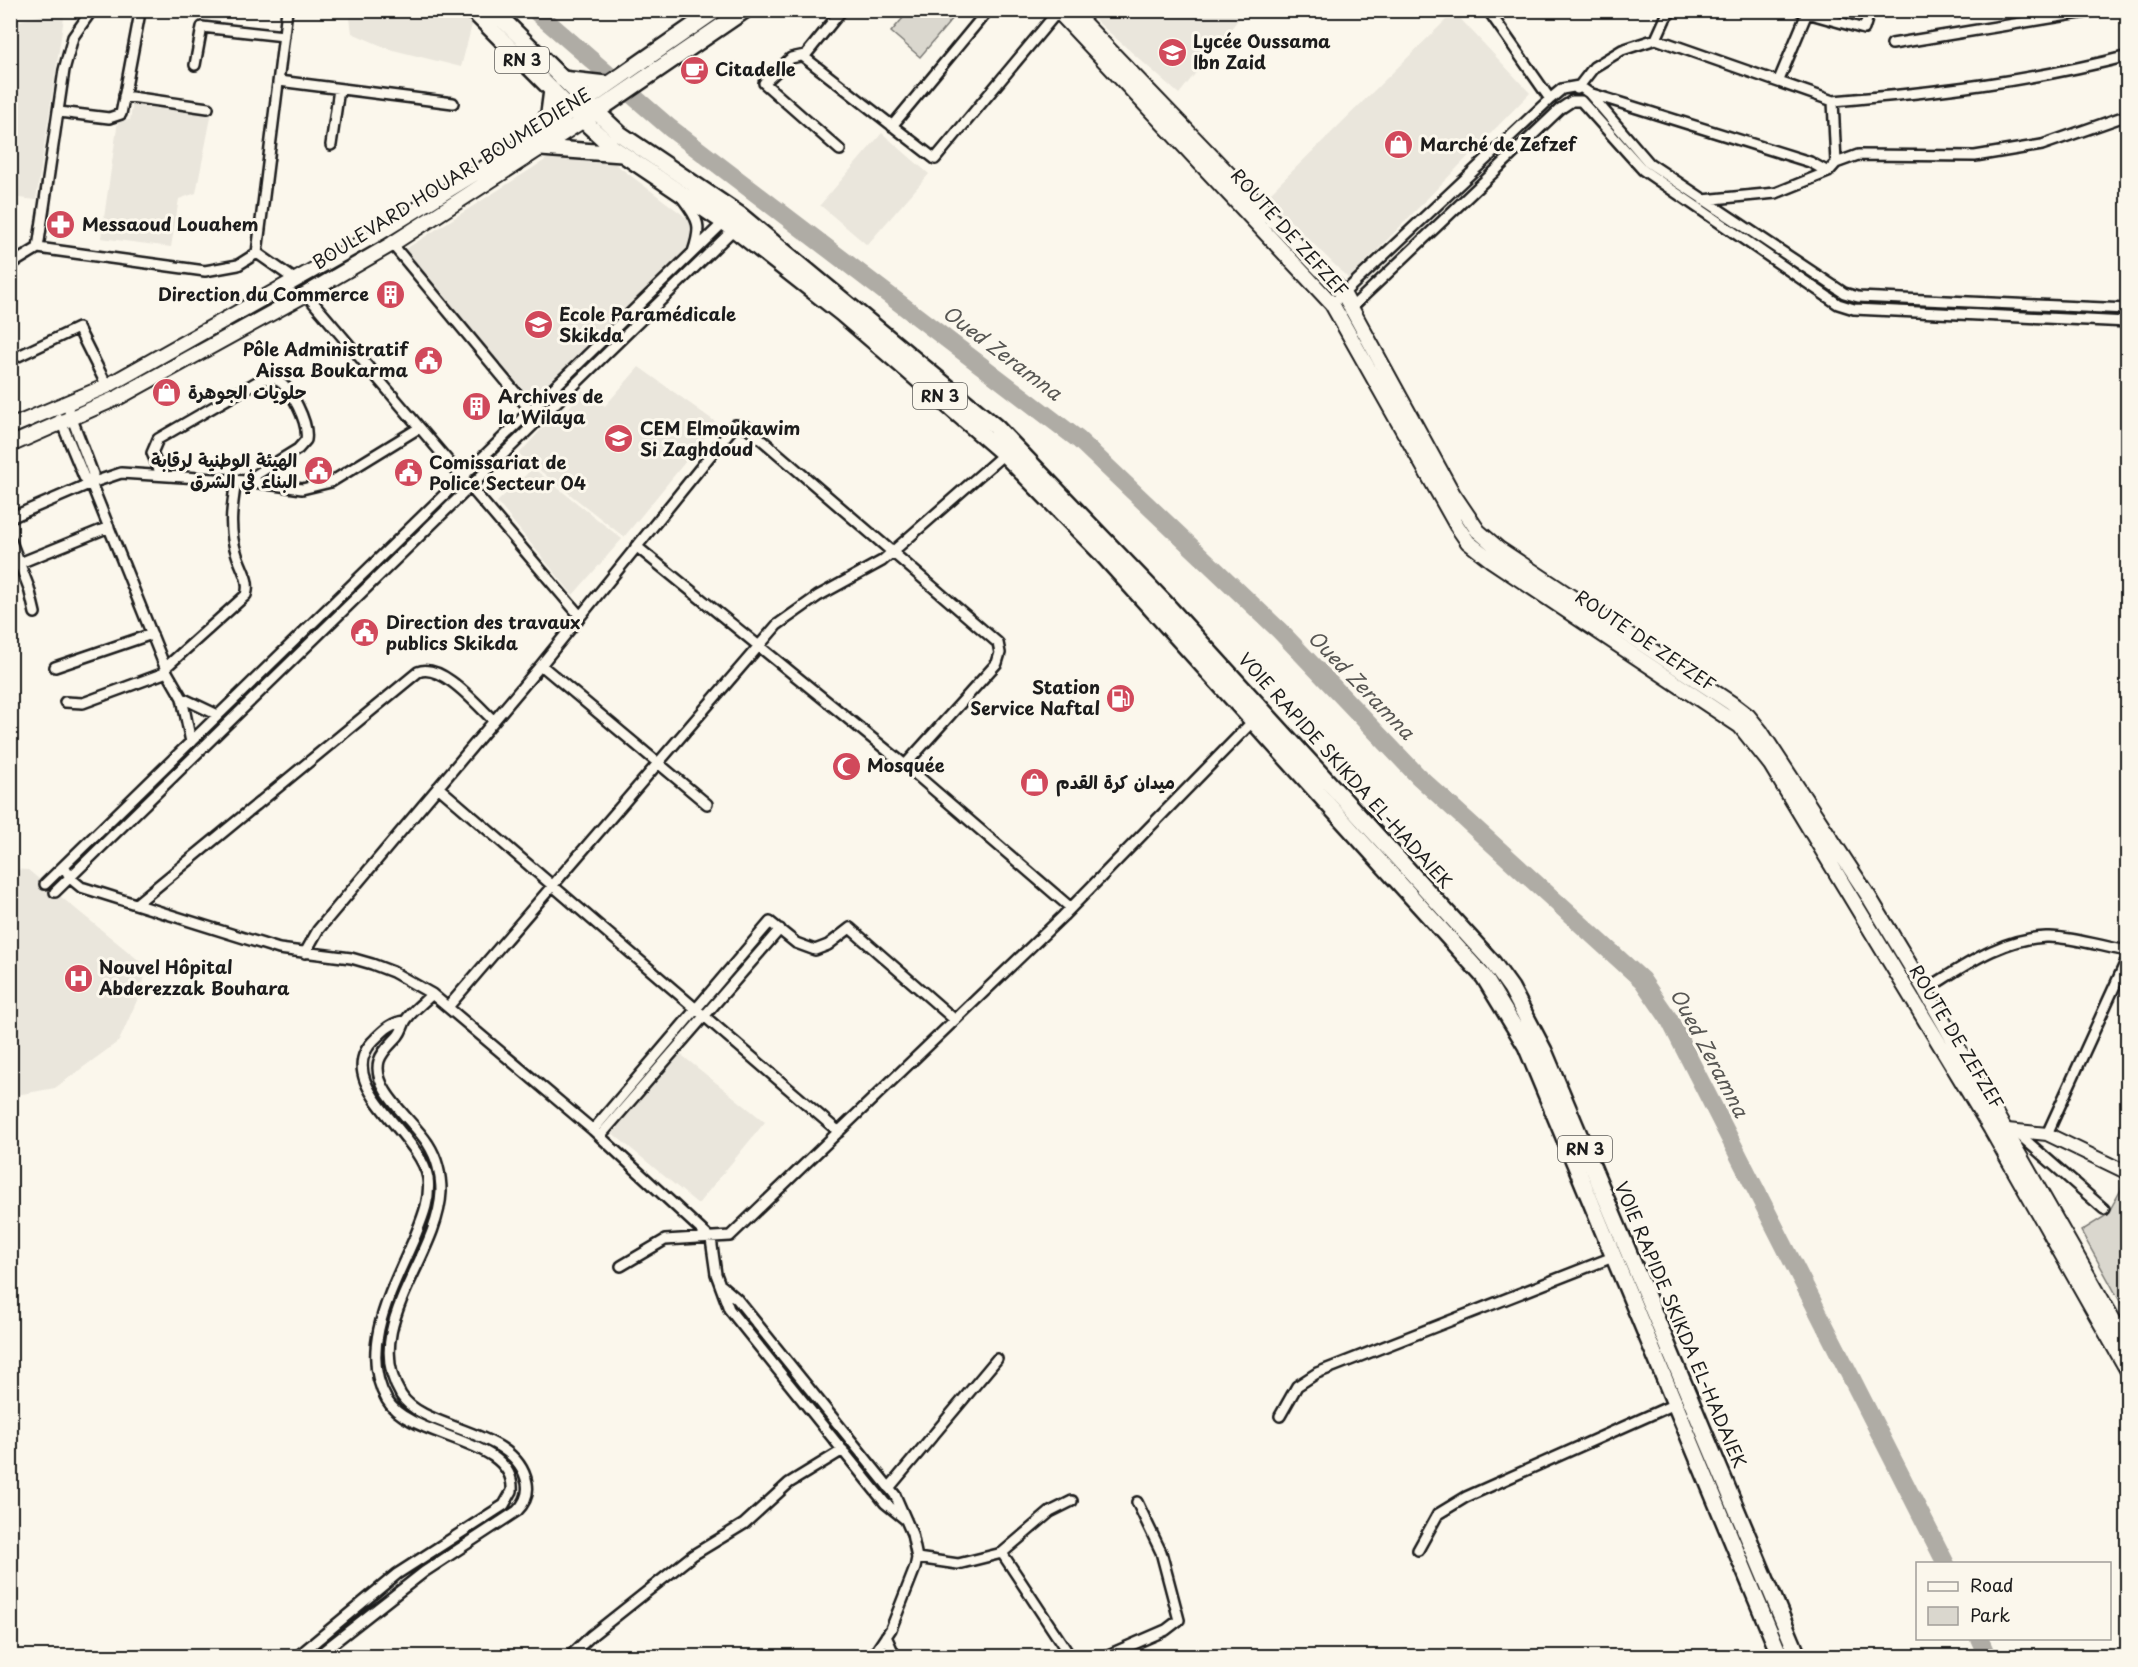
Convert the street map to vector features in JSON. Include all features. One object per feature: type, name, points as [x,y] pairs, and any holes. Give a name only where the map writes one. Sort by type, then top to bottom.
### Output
[{"type":"main road","name":"RN 3","points":[[472,10],[557,84],[584,100],[596,112]]},
{"type":"main road","name":"RN 3","points":[[493,10],[557,84],[577,115]]},
{"type":"main road","name":"BOULEVARD HOUARI BOUMEDIENE","points":[[577,115],[584,100],[716,10]]},
{"type":"main road","name":"BOULEVARD HOUARI BOUMEDIENE","points":[[10,445],[67,422],[119,397],[392,244],[577,115],[596,112],[745,10]]},
{"type":"main road","name":"ROUTE DE ZEFZEF","points":[[1061,11],[1343,293],[1454,494],[1478,531],[1499,549],[1748,716],[1761,732],[1869,897],[2010,1130],[2127,1346]]},
{"type":"main road","name":"ROUTE DE ZEFZEF","points":[[1061,11],[1332,304],[1442,502],[1468,542],[1491,560],[1740,726],[1770,765],[1991,1129],[2127,1371]]},
{"type":"main road","points":[[606,84],[557,84],[540,141],[628,148],[619,122],[617,98]]},
{"type":"main road","name":"VOIE RAPIDE SKIKDA EL-HADAIEK","points":[[596,112],[628,148],[675,190],[734,220],[1004,454],[1101,553],[1484,977],[1526,1046],[1780,1656]]},
{"type":"main road","name":"VOIE RAPIDE SKIKDA EL-HADAIEK","points":[[577,115],[734,220],[996,427],[1264,710],[1493,963],[1511,988],[1544,1051],[1798,1656]]},
{"type":"main road","name":"BOULEVARD HOUARI BOUMEDIENE","points":[[10,427],[107,386],[540,141]]},
{"type":"main road","points":[[294,279],[306,294]]},
{"type":"street","points":[[38,248],[64,70],[73,37],[92,10]]},
{"type":"street","points":[[258,253],[287,10]]},
{"type":"street","points":[[840,150],[764,83],[791,58],[805,55],[842,10]]},
{"type":"street","points":[[892,126],[988,10]]},
{"type":"street","points":[[1488,10],[1551,99]]},
{"type":"street","points":[[1656,39],[1666,17],[1673,10]]},
{"type":"street","points":[[1779,80],[1803,12],[1864,29],[1870,10]]},
{"type":"street","points":[[1892,44],[2099,10]]},
{"type":"street","points":[[805,55],[804,57],[935,159],[1061,11]]},
{"type":"street","points":[[58,112],[109,118],[121,114],[139,18]]},
{"type":"street","points":[[195,65],[202,27],[284,36]]},
{"type":"street","points":[[1560,110],[1594,67],[1623,50],[1656,39],[1779,80],[1833,101],[1897,96],[2081,68],[2127,56]]},
{"type":"street","points":[[279,81],[453,103]]},
{"type":"street","points":[[1332,304],[1562,89],[1579,86],[1589,93],[1649,163],[1844,293],[1858,297],[2127,309]]},
{"type":"street","points":[[331,145],[339,89]]},
{"type":"street","points":[[1589,93],[1810,162],[1828,172]]},
{"type":"street","points":[[124,96],[208,108]]},
{"type":"street","points":[[1341,318],[1560,110],[1572,101],[1581,101],[1643,170],[1838,304],[1854,309],[2127,322]]},
{"type":"street","points":[[1833,101],[1836,163]]},
{"type":"street","points":[[1703,200],[1776,193],[1828,172],[1836,163],[1858,155],[1975,156],[2042,145],[2127,116]]},
{"type":"street","points":[[675,190],[696,216],[699,227],[693,253]]},
{"type":"street","points":[[45,884],[693,253],[734,220]]},
{"type":"street","points":[[56,892],[470,487],[734,220]]},
{"type":"street","points":[[392,244],[531,411]]},
{"type":"street","points":[[10,265],[38,248],[205,271],[238,265],[258,253]]},
{"type":"street","points":[[258,253],[294,279]]},
{"type":"street","points":[[306,294],[580,616]]},
{"type":"street","points":[[10,360],[78,328],[107,386]]},
{"type":"street","points":[[161,474],[152,453],[158,439],[262,379],[276,379],[286,388],[306,426],[306,440],[298,449],[246,481]]},
{"type":"street","points":[[61,406],[84,477],[91,483],[166,670],[182,698],[191,742]]},
{"type":"street","points":[[305,953],[318,930],[541,665],[729,430],[739,424],[747,427],[892,553],[996,639],[1000,648],[997,663],[905,765]]},
{"type":"street","points":[[10,519],[91,483],[121,473],[246,481],[302,489],[317,488],[332,482],[419,428]]},
{"type":"street","points":[[448,1007],[758,645],[803,605],[859,576],[892,553],[1004,454]]},
{"type":"street","points":[[65,702],[83,703],[166,670],[246,595],[248,583],[232,536],[236,481]]},
{"type":"street","points":[[10,567],[109,527]]},
{"type":"street","points":[[10,539],[21,562],[35,613]]},
{"type":"street","points":[[636,546],[905,765],[1071,908]]},
{"type":"street","points":[[56,667],[152,634]]},
{"type":"street","points":[[541,665],[707,804]]},
{"type":"street","points":[[136,904],[418,672],[427,669],[439,672],[493,720]]},
{"type":"street","points":[[182,698],[219,715]]},
{"type":"street","points":[[621,1266],[665,1240],[711,1239],[730,1236],[1071,908],[1264,710]]},
{"type":"street","points":[[438,787],[839,1132]]},
{"type":"street","points":[[64,866],[70,878],[81,887],[266,946],[351,958],[372,964],[393,972],[432,994],[596,1133],[711,1239],[716,1274],[729,1309],[885,1503],[906,1520]]},
{"type":"street","points":[[596,1133],[696,1008],[770,921],[796,943],[815,950],[828,945],[850,928],[955,1020]]},
{"type":"street","points":[[596,1133],[704,1016],[780,929]]},
{"type":"street","points":[[1925,990],[1985,953],[2014,941],[2048,937],[2127,951]]},
{"type":"street","points":[[2047,1134],[2127,957]]},
{"type":"street","points":[[317,1656],[424,1572],[517,1511],[524,1502],[527,1485],[524,1474],[514,1460],[490,1441],[416,1409],[400,1394],[393,1371],[390,1347],[394,1324],[435,1220],[441,1191],[439,1170],[432,1151],[379,1081],[378,1069],[381,1057],[401,1032],[405,1021],[432,994]]},
{"type":"street","points":[[298,1656],[397,1574],[504,1505],[510,1497],[512,1486],[503,1467],[489,1454],[475,1446],[402,1417],[386,1398],[380,1382],[377,1353],[380,1324],[424,1214],[428,1180],[415,1148],[369,1091],[361,1069],[364,1054],[373,1041],[391,1025],[405,1021]]},
{"type":"street","points":[[1991,1129],[2047,1134],[2127,1173]]},
{"type":"street","points":[[2010,1130],[2104,1209]]},
{"type":"street","points":[[1280,1416],[1297,1386],[1317,1373],[1613,1257]]},
{"type":"street","points":[[720,1285],[737,1299],[889,1488],[906,1520],[917,1558],[904,1599],[886,1636],[873,1656]]},
{"type":"street","points":[[889,1488],[997,1359]]},
{"type":"street","points":[[1418,1550],[1438,1514],[1466,1497],[1675,1404]]},
{"type":"street","points":[[570,1656],[591,1636],[693,1555],[744,1524],[789,1483],[843,1450]]},
{"type":"street","points":[[503,1467],[514,1460]]},
{"type":"street","points":[[917,1558],[958,1564],[1002,1553],[1050,1512],[1072,1501]]},
{"type":"street","points":[[1106,1656],[1166,1630],[1179,1620],[1161,1552],[1137,1502]]},
{"type":"street","points":[[1002,1553],[1070,1656]]},
{"type":"street","points":[[886,1636],[895,1656]]},
{"type":"shaded area","points":[[65,11],[36,200],[11,197],[11,23]]},
{"type":"shaded area","points":[[349,11],[462,11],[473,21],[461,67],[389,49],[352,33]]},
{"type":"shaded area","name":"Lycée Oussama Ibn Zaid","points":[[1085,11],[1245,11],[1179,94]]},
{"type":"shaded area","name":"Marché de Zefzef","points":[[1454,12],[1530,93],[1349,279],[1266,197]]},
{"type":"shaded area","points":[[133,102],[212,112],[196,193],[179,199],[171,247],[101,238],[118,121],[130,120]]},
{"type":"shaded area","points":[[882,133],[929,174],[867,245],[820,205]]},
{"type":"shaded area","name":"Ecole Paramédicale Skikda","points":[[550,157],[606,157],[691,221],[689,248],[531,399],[404,250]]},
{"type":"shaded area","name":"CEM Elmoukawim Si Zaghdoud","points":[[639,367],[717,423],[624,537],[519,454],[555,414],[561,419],[582,390],[605,406]]},
{"type":"shaded area","points":[[533,468],[622,539],[573,595],[497,502]]},
{"type":"shaded area","name":"Nouvel Hôpital Abderezzak Bouhara","points":[[11,869],[28,870],[147,967],[142,989],[119,1041],[55,1088],[11,1096]]},
{"type":"shaded area","points":[[679,1053],[765,1122],[698,1204],[611,1132]]},
{"type":"green space","points":[[909,11],[959,11],[920,57],[891,32]]},
{"type":"green space","points":[[2127,1179],[2127,1314],[2081,1231],[2107,1215]]},
{"type":"waterway","name":"Oued Zeramna","points":[[534,10],[670,128],[1079,440],[1280,631],[1418,776],[1642,980],[1669,1019],[1945,1562]]},
{"type":"waterway","name":"Oued Zeramna","points":[[1980,1640],[1987,1656]]},
{"type":"place","name":"Lycée Oussama Ibn Zaid","points":[[1172,52]]},
{"type":"place","name":"Citadelle","points":[[694,70]]},
{"type":"place","name":"Marché de Zefzef","points":[[1399,145]]},
{"type":"place","name":"Messaoud Louahem","points":[[61,225]]},
{"type":"place","name":"Direction du Commerce","points":[[390,295]]},
{"type":"place","name":"Ecole Paramédicale Skikda","points":[[538,325]]},
{"type":"place","name":"Pôle Administratif Aissa Boukarma","points":[[429,360]]},
{"type":"place","name":"حلويات الجوهرة","points":[[167,393]]},
{"type":"place","name":"Archives de la Wilaya","points":[[477,407]]},
{"type":"place","name":"CEM Elmoukawim Si Zaghdoud","points":[[619,439]]},
{"type":"place","name":"الهيئة الوطنية لرقابة البناء في الشرق","points":[[318,471]]},
{"type":"place","name":"Comissariat de Police Secteur 04","points":[[408,473]]},
{"type":"place","name":"Direction des travaux publics Skikda","points":[[365,633]]},
{"type":"place","name":"Station Service Naftal","points":[[1121,698]]},
{"type":"place","name":"Mosquée","points":[[846,766]]},
{"type":"place","name":"ميدان كرة القدم","points":[[1035,783]]},
{"type":"place","name":"Nouvel Hôpital Abderezzak Bouhara","points":[[78,978]]}]
